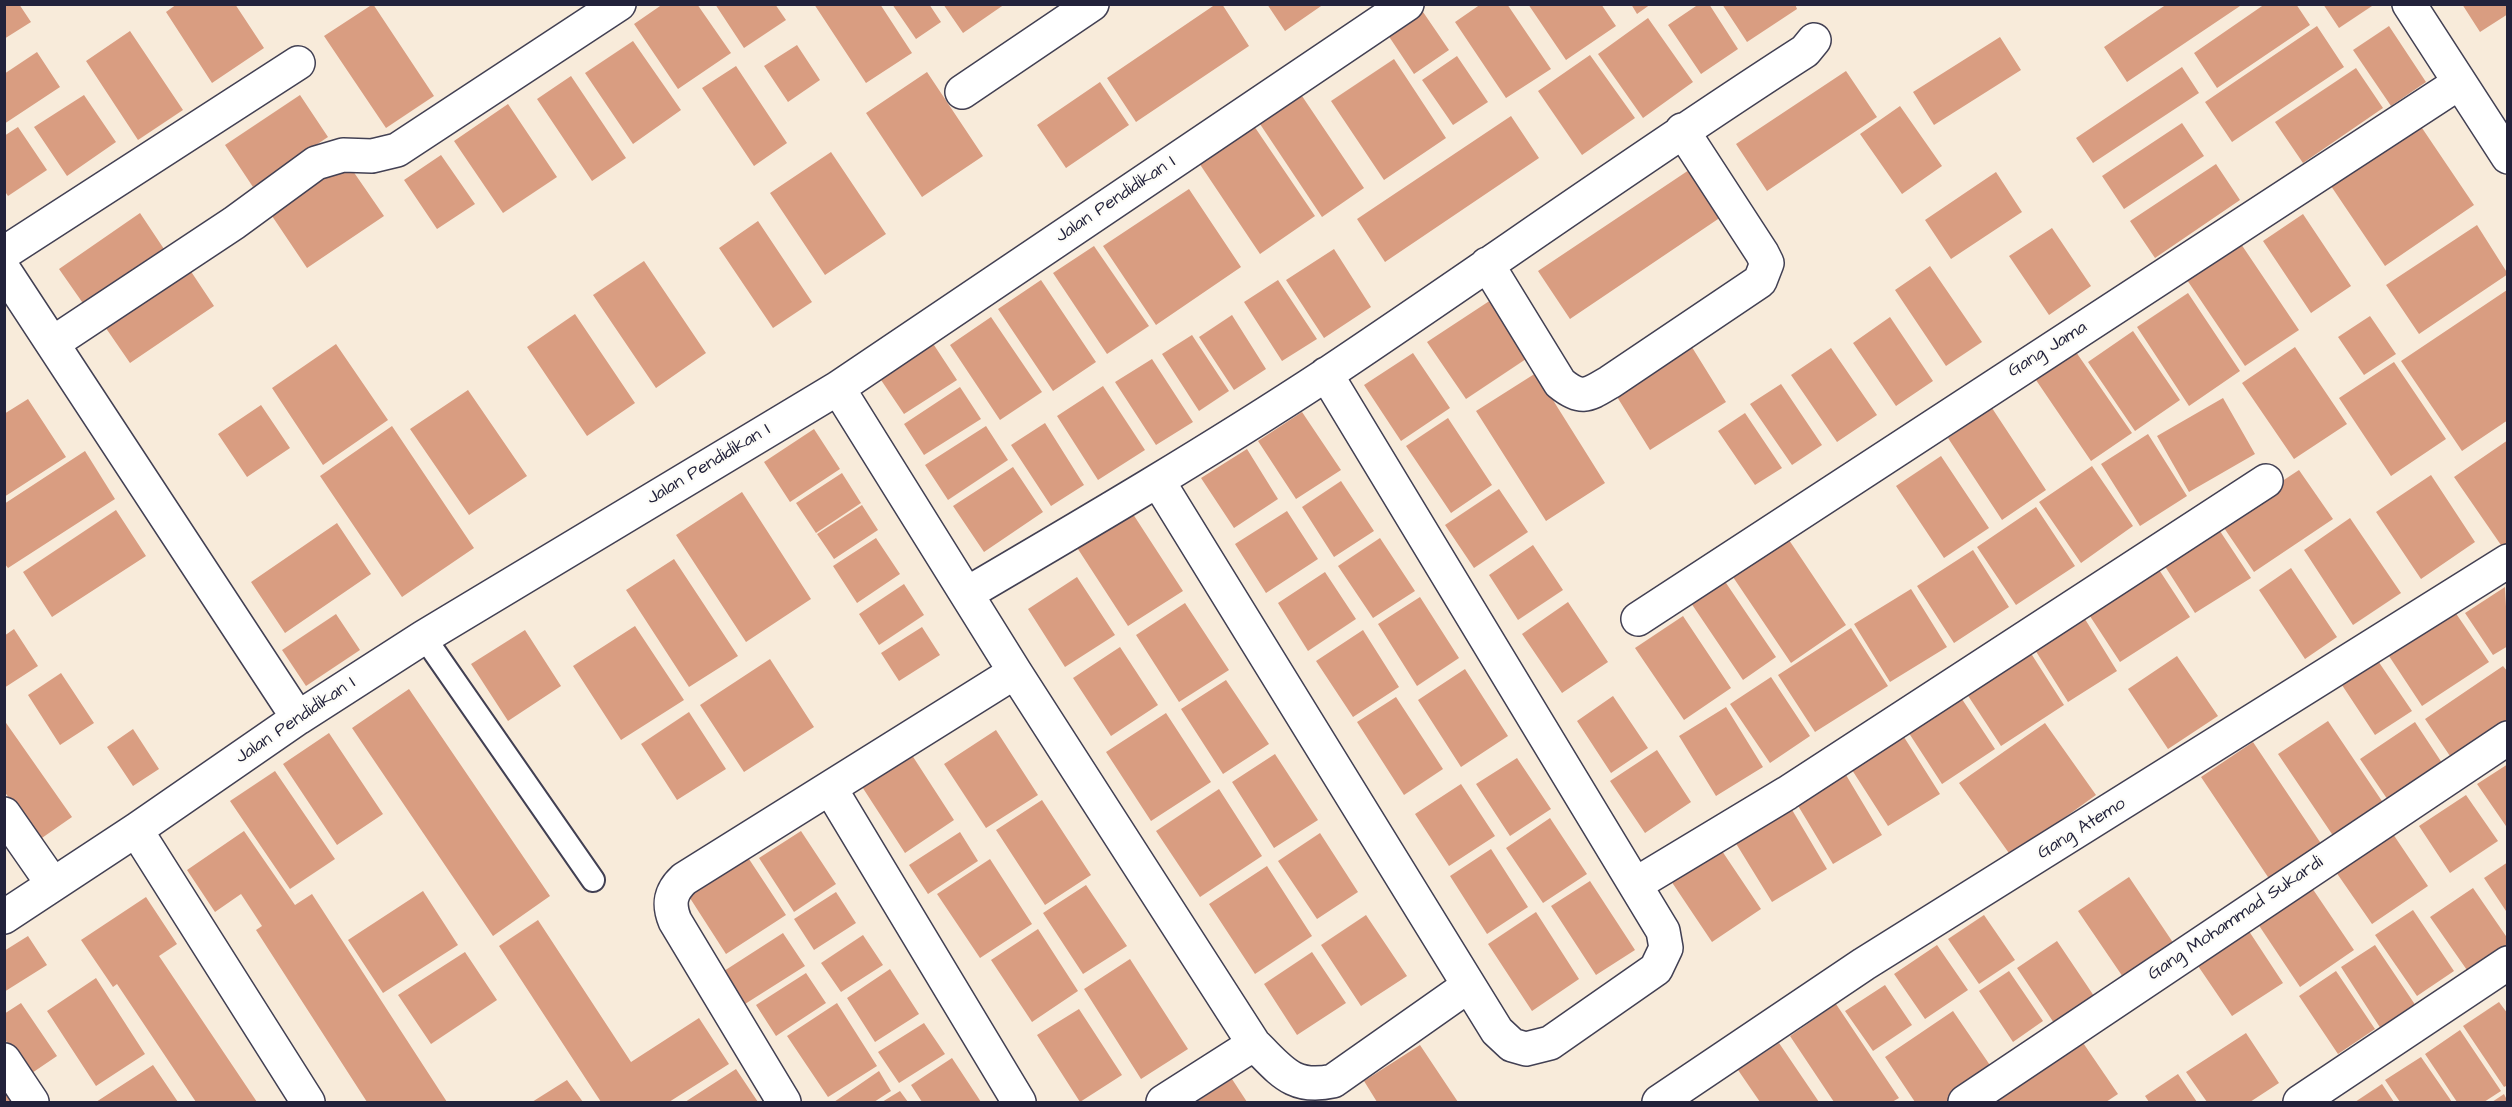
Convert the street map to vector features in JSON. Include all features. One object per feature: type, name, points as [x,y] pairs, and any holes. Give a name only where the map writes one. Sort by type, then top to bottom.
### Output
[{"type":"main road","points":[[53,343],[142,286],[316,163],[343,155],[372,156],[397,150],[619,4]]},
{"type":"main road","points":[[962,92],[1092,4]]},
{"type":"main road","name":"Jalan Pendidikan I","points":[[4,916],[136,830],[298,718],[424,637],[838,388],[1407,4]]},
{"type":"main road","points":[[2415,7],[2459,83],[2508,157]]},
{"type":"main road","points":[[968,593],[1158,481],[1326,374],[1682,130],[1805,51],[1814,40]]},
{"type":"main road","points":[[4,253],[298,63]]},
{"type":"main road","name":"Gang Jama","points":[[1638,619],[2459,83]]},
{"type":"main road","points":[[1487,264],[1560,383],[1572,393],[1581,395],[1590,394],[1600,388],[1760,281],[1767,263],[1762,253],[1682,130]]},
{"type":"main road","points":[[4,270],[298,718]]},
{"type":"main road","points":[[1158,481],[1497,1031],[1512,1045],[1526,1049],[1550,1043],[1656,969],[1666,948],[1663,931],[1326,374]]},
{"type":"main road","points":[[838,388],[1254,1044],[1289,1078],[1313,1085],[1333,1081],[1468,986]]},
{"type":"main road","points":[[1636,884],[1787,793],[2266,481]]},
{"type":"main road","name":"Gang Atemo","points":[[1659,1102],[1864,964],[2508,561]]},
{"type":"main road","points":[[784,1102],[675,921],[670,903],[676,886],[1016,672]]},
{"type":"main road","name":"Gang Mohammad Sukardi","points":[[1965,1102],[2508,738]]},
{"type":"main road","points":[[830,788],[1019,1102]]},
{"type":"main road","points":[[4,814],[52,884]]},
{"type":"main road","points":[[136,830],[308,1102]]},
{"type":"main road","points":[[2300,1102],[2508,963]]},
{"type":"main road","points":[[1163,1102],[1254,1044]]},
{"type":"main road","points":[[4,1060],[32,1102]]},
{"type":"lane","points":[[424,637],[593,880]]},
{"type":"building","points":[[4,4],[19,4],[31,22],[4,39]]},
{"type":"building","points":[[177,4],[235,4],[264,48],[212,83],[166,12]]},
{"type":"building","points":[[373,4],[434,96],[386,128],[324,36]]},
{"type":"building","points":[[663,4],[697,4],[731,53],[678,89],[634,24]]},
{"type":"building","points":[[715,4],[775,4],[786,20],[744,48]]},
{"type":"building","points":[[814,4],[880,4],[912,53],[866,83]]},
{"type":"building","points":[[892,4],[929,4],[941,22],[916,39]]},
{"type":"building","points":[[943,4],[1005,4],[963,33]]},
{"type":"building","points":[[1216,4],[1222,4],[1249,46],[1136,122],[1107,78]]},
{"type":"building","points":[[1267,4],[1324,4],[1285,31]]},
{"type":"building","points":[[1481,4],[1507,4],[1551,69],[1506,98],[1455,22]]},
{"type":"building","points":[[1528,4],[1601,4],[1616,26],[1566,60]]},
{"type":"building","points":[[1631,4],[1651,4],[1637,14]]},
{"type":"building","points":[[1699,4],[1709,4],[1738,49],[1701,74],[1668,25]]},
{"type":"building","points":[[1722,4],[1795,4],[1797,9],[1747,42]]},
{"type":"building","points":[[2167,4],[2243,4],[2127,82],[2104,47]]},
{"type":"building","points":[[2265,4],[2296,4],[2310,25],[2217,88],[2194,53]]},
{"type":"building","points":[[2323,4],[2375,4],[2339,28]]},
{"type":"building","points":[[2462,4],[2508,4],[2508,14],[2480,32]]},
{"type":"building","points":[[1421,9],[1449,50],[1414,74],[1386,32]]},
{"type":"building","points":[[1648,18],[1693,82],[1643,118],[1598,54]]},
{"type":"building","points":[[2317,26],[2344,67],[2232,142],[2205,102]]},
{"type":"building","points":[[2389,26],[2426,82],[2391,106],[2353,50]]},
{"type":"building","points":[[130,31],[183,110],[138,140],[86,61]]},
{"type":"building","points":[[2000,37],[2021,70],[1934,125],[1913,92]]},
{"type":"building","points":[[633,41],[681,110],[633,144],[585,73]]},
{"type":"building","points":[[797,45],[820,80],[788,102],[764,66]]},
{"type":"building","points":[[37,52],[60,87],[4,124],[4,74]]},
{"type":"building","points":[[1590,55],[1635,118],[1582,155],[1538,91]]},
{"type":"building","points":[[1457,56],[1488,102],[1453,125],[1422,80]]},
{"type":"building","points":[[1394,59],[1446,138],[1384,180],[1331,101]]},
{"type":"building","points":[[736,66],[787,143],[754,166],[702,88]]},
{"type":"building","points":[[2182,67],[2199,93],[2093,163],[2076,138]]},
{"type":"building","points":[[2356,68],[2383,108],[2303,163],[2275,122]]},
{"type":"building","points":[[1846,71],[1877,117],[1767,191],[1736,144]]},
{"type":"building","points":[[927,72],[983,156],[922,197],[866,113]]},
{"type":"building","points":[[571,76],[626,158],[592,181],[537,99]]},
{"type":"building","points":[[1100,82],[1129,125],[1066,168],[1037,125]]},
{"type":"building","points":[[84,95],[116,142],[67,176],[34,127]]},
{"type":"building","points":[[300,95],[328,137],[253,187],[225,145]]},
{"type":"building","points":[[1302,96],[1364,188],[1322,217],[1260,124]]},
{"type":"building","points":[[508,104],[557,177],[503,213],[454,141]]},
{"type":"building","points":[[1900,106],[1942,166],[1902,194],[1860,134]]},
{"type":"building","points":[[1511,116],[1539,158],[1385,262],[1357,219]]},
{"type":"building","points":[[1252,123],[1315,216],[1260,254],[1197,160]]},
{"type":"building","points":[[2182,123],[2204,156],[2124,209],[2102,176]]},
{"type":"building","points":[[2420,125],[2474,205],[2385,266],[2331,186]]},
{"type":"building","points":[[18,127],[47,170],[8,196],[4,190],[4,136]]},
{"type":"building","points":[[831,152],[886,234],[825,275],[770,193]]},
{"type":"building","points":[[441,155],[475,204],[437,229],[404,180]]},
{"type":"building","points":[[344,158],[384,216],[307,268],[268,210]]},
{"type":"building","points":[[2216,164],[2240,200],[2155,258],[2130,221]]},
{"type":"building","points":[[1692,168],[1724,215],[1570,319],[1538,271]]},
{"type":"building","points":[[1996,172],[2022,212],[1951,259],[1925,220]]},
{"type":"building","points":[[1189,189],[1241,267],[1156,325],[1103,246]]},
{"type":"building","points":[[140,213],[168,255],[87,309],[59,269]]},
{"type":"building","points":[[2303,214],[2351,286],[2311,313],[2263,241]]},
{"type":"building","points":[[758,221],[812,302],[773,328],[719,248]]},
{"type":"building","points":[[2477,225],[2508,274],[2419,334],[2386,285]]},
{"type":"building","points":[[2052,228],[2091,286],[2049,315],[2009,256]]},
{"type":"building","points":[[2239,241],[2299,330],[2245,366],[2185,277]]},
{"type":"building","points":[[1094,246],[1149,326],[1107,354],[1053,273]]},
{"type":"building","points":[[1334,249],[1371,307],[1324,338],[1286,280]]},
{"type":"building","points":[[644,261],[706,353],[656,388],[593,295]]},
{"type":"building","points":[[186,264],[214,306],[130,363],[101,321]]},
{"type":"building","points":[[1930,266],[1982,342],[1946,366],[1895,290]]},
{"type":"building","points":[[1041,280],[1096,362],[1053,391],[998,309]]},
{"type":"building","points":[[1278,280],[1317,339],[1282,361],[1244,302]]},
{"type":"building","points":[[2507,290],[2508,420],[2462,451],[2401,361]]},
{"type":"building","points":[[2188,293],[2240,371],[2189,406],[2137,327]]},
{"type":"building","points":[[1497,296],[1535,353],[1466,399],[1427,342]]},
{"type":"building","points":[[575,314],[635,403],[587,436],[527,347]]},
{"type":"building","points":[[1232,315],[1266,369],[1234,390],[1199,337]]},
{"type":"building","points":[[2370,316],[2396,354],[2364,375],[2338,337]]},
{"type":"building","points":[[991,317],[1042,392],[1000,420],[950,345]]},
{"type":"building","points":[[1890,317],[1933,381],[1896,406],[1853,343]]},
{"type":"building","points":[[2133,331],[2180,400],[2135,431],[2088,362]]},
{"type":"building","points":[[1192,335],[1229,391],[1199,411],[1162,354]]},
{"type":"building","points":[[932,342],[957,380],[904,414],[879,377]]},
{"type":"building","points":[[336,344],[388,420],[323,465],[272,388]]},
{"type":"building","points":[[1690,344],[1726,402],[1650,450],[1614,392]]},
{"type":"building","points":[[2295,347],[2347,424],[2294,459],[2242,383]]},
{"type":"building","points":[[1831,348],[1877,415],[1837,442],[1791,375]]},
{"type":"building","points":[[2076,352],[2132,433],[2091,461],[2036,380]]},
{"type":"building","points":[[1413,353],[1450,408],[1401,441],[1364,385]]},
{"type":"building","points":[[1152,359],[1193,422],[1156,445],[1115,382]]},
{"type":"building","points":[[2394,362],[2446,439],[2391,476],[2339,398]]},
{"type":"building","points":[[1536,373],[1605,483],[1546,521],[1476,411]]},
{"type":"building","points":[[1781,384],[1822,445],[1792,465],[1750,404]]},
{"type":"building","points":[[1103,386],[1145,450],[1098,480],[1057,416]]},
{"type":"building","points":[[960,387],[981,419],[924,455],[904,424]]},
{"type":"building","points":[[468,390],[527,476],[469,515],[410,429]]},
{"type":"building","points":[[2223,398],[2255,454],[2189,492],[2157,436]]},
{"type":"building","points":[[28,399],[66,457],[4,497],[4,414]]},
{"type":"building","points":[[261,405],[290,448],[247,477],[218,434]]},
{"type":"building","points":[[1992,408],[2046,490],[2002,520],[1948,438]]},
{"type":"building","points":[[1302,412],[1341,470],[1296,499],[1258,441]]},
{"type":"building","points":[[1745,413],[1782,468],[1755,485],[1718,431]]},
{"type":"building","points":[[1448,418],[1492,485],[1451,513],[1406,446]]},
{"type":"building","points":[[1045,423],[1084,485],[1051,506],[1011,445]]},
{"type":"building","points":[[392,426],[474,548],[402,597],[320,476]]},
{"type":"building","points":[[986,426],[1008,460],[948,500],[925,465]]},
{"type":"building","points":[[814,429],[840,469],[790,502],[764,462]]},
{"type":"building","points":[[2148,434],[2187,496],[2140,526],[2101,464]]},
{"type":"building","points":[[2508,440],[2508,545],[2503,548],[2454,477]]},
{"type":"building","points":[[1247,449],[1278,499],[1234,528],[1201,478]]},
{"type":"building","points":[[85,451],[115,499],[8,568],[4,563],[4,504]]},
{"type":"building","points":[[1941,456],[1989,528],[1944,558],[1896,486]]},
{"type":"building","points":[[2092,466],[2133,526],[2081,563],[2039,502]]},
{"type":"building","points":[[1013,467],[1043,512],[984,552],[953,506]]},
{"type":"building","points":[[2299,470],[2333,519],[2254,572],[2220,522]]},
{"type":"building","points":[[842,473],[861,503],[816,533],[796,503]]},
{"type":"building","points":[[2431,475],[2475,542],[2421,579],[2376,512]]},
{"type":"building","points":[[1341,481],[1374,531],[1334,557],[1302,507]]},
{"type":"building","points":[[1499,489],[1528,532],[1474,568],[1445,525]]},
{"type":"building","points":[[742,492],[811,599],[746,642],[676,535]]},
{"type":"building","points":[[862,505],[878,530],[834,559],[817,534]]},
{"type":"building","points":[[2036,507],[2075,566],[2016,605],[1977,547]]},
{"type":"building","points":[[116,510],[146,556],[52,617],[23,572]]},
{"type":"building","points":[[1131,511],[1183,591],[1128,626],[1076,546]]},
{"type":"building","points":[[1287,511],[1318,559],[1266,593],[1235,544]]},
{"type":"building","points":[[2350,518],[2401,593],[2353,625],[2304,550]]},
{"type":"building","points":[[2214,522],[2251,578],[2195,613],[2159,557]]},
{"type":"building","points":[[337,523],[371,574],[285,633],[251,582]]},
{"type":"building","points":[[876,538],[900,574],[857,603],[833,566]]},
{"type":"building","points":[[1380,538],[1415,591],[1373,618],[1338,566]]},
{"type":"building","points":[[1789,540],[1846,625],[1791,663],[1733,577]]},
{"type":"building","points":[[1533,545],[1563,590],[1518,620],[1489,575]]},
{"type":"building","points":[[1973,550],[2009,607],[1954,643],[1917,586]]},
{"type":"building","points":[[674,559],[738,656],[689,687],[626,590]]},
{"type":"building","points":[[2154,562],[2190,617],[2120,662],[2084,607]]},
{"type":"building","points":[[2291,568],[2337,637],[2305,659],[2259,590]]},
{"type":"building","points":[[1325,572],[1356,619],[1308,651],[1278,603]]},
{"type":"building","points":[[1077,577],[1115,635],[1065,667],[1028,609]]},
{"type":"building","points":[[1724,580],[1776,657],[1743,680],[1691,603]]},
{"type":"building","points":[[904,584],[924,615],[879,645],[859,614]]},
{"type":"building","points":[[2505,587],[2508,646],[2493,655],[2465,613]]},
{"type":"building","points":[[1911,589],[1947,647],[1890,682],[1854,624]]},
{"type":"building","points":[[1420,597],[1459,658],[1417,686],[1378,624]]},
{"type":"building","points":[[1568,602],[1608,662],[1562,693],[1522,634]]},
{"type":"building","points":[[1185,603],[1229,670],[1179,702],[1136,635]]},
{"type":"building","points":[[2080,611],[2117,671],[2068,702],[2030,642]]},
{"type":"building","points":[[2455,612],[2489,662],[2422,706],[2389,656]]},
{"type":"building","points":[[336,614],[360,650],[306,686],[282,650]]},
{"type":"building","points":[[1683,616],[1731,688],[1684,720],[1635,648]]},
{"type":"building","points":[[635,626],[684,700],[621,740],[573,666]]},
{"type":"building","points":[[922,627],[940,655],[899,681],[881,653]]},
{"type":"building","points":[[1851,628],[1888,686],[1815,732],[1778,675]]},
{"type":"building","points":[[14,629],[38,666],[4,688],[4,636]]},
{"type":"building","points":[[525,630],[561,686],[508,721],[471,664]]},
{"type":"building","points":[[1363,630],[1399,687],[1353,717],[1316,661]]},
{"type":"building","points":[[2025,644],[2064,705],[2001,746],[1961,685]]},
{"type":"building","points":[[1120,647],[1158,705],[1111,736],[1073,678]]},
{"type":"building","points":[[2374,655],[2412,711],[2375,735],[2338,679]]},
{"type":"building","points":[[2177,656],[2218,716],[2168,749],[2128,689]]},
{"type":"building","points":[[770,659],[814,727],[744,772],[700,705]]},
{"type":"building","points":[[2503,666],[2508,672],[2508,723],[2452,759],[2425,719]]},
{"type":"building","points":[[1465,669],[1508,736],[1461,767],[1418,700]]},
{"type":"building","points":[[61,673],[94,723],[60,745],[28,695]]},
{"type":"building","points":[[1771,677],[1810,736],[1770,763],[1730,704]]},
{"type":"building","points":[[1226,680],[1269,744],[1223,774],[1181,709]]},
{"type":"building","points":[[409,689],[550,896],[493,936],[352,728]]},
{"type":"building","points":[[1956,690],[1995,749],[1942,784],[1903,724]]},
{"type":"building","points":[[1613,696],[1648,748],[1611,773],[1577,721]]},
{"type":"building","points":[[1396,697],[1443,769],[1404,795],[1357,722]]},
{"type":"building","points":[[1726,707],[1763,767],[1716,796],[1679,736]]},
{"type":"building","points":[[689,712],[726,769],[677,800],[641,744]]},
{"type":"building","points":[[1166,713],[1211,782],[1151,821],[1106,752]]},
{"type":"building","points":[[4,720],[72,817],[39,840],[4,791]]},
{"type":"building","points":[[2328,721],[2388,810],[2338,843],[2278,754]]},
{"type":"building","points":[[2415,722],[2446,769],[2392,806],[2360,759]]},
{"type":"building","points":[[2045,723],[2096,795],[2011,856],[1959,783]]},
{"type":"building","points":[[1897,726],[1940,794],[1888,826],[1845,759]]},
{"type":"building","points":[[133,729],[159,769],[133,786],[107,747]]},
{"type":"building","points":[[996,730],[1038,795],[986,828],[944,764]]},
{"type":"building","points":[[329,733],[383,814],[337,845],[283,764]]},
{"type":"building","points":[[2253,742],[2326,851],[2274,886],[2201,777]]},
{"type":"building","points":[[908,749],[954,820],[905,853],[859,782]]},
{"type":"building","points":[[1657,750],[1691,802],[1645,833],[1610,781]]},
{"type":"building","points":[[1275,754],[1318,820],[1274,848],[1232,782]]},
{"type":"building","points":[[1517,758],[1551,809],[1510,836],[1476,784]]},
{"type":"building","points":[[2508,764],[2508,829],[2477,784]]},
{"type":"building","points":[[1843,770],[1882,835],[1833,864],[1794,799]]},
{"type":"building","points":[[275,771],[335,859],[290,889],[230,801]]},
{"type":"building","points":[[1461,784],[1495,836],[1449,866],[1415,814]]},
{"type":"building","points":[[1219,789],[1262,856],[1200,897],[1156,831]]},
{"type":"building","points":[[2466,795],[2498,841],[2450,873],[2419,826]]},
{"type":"building","points":[[1042,800],[1091,875],[1045,905],[996,830]]},
{"type":"building","points":[[1788,803],[1827,869],[1772,902],[1732,837]]},
{"type":"building","points":[[1550,818],[1587,874],[1543,903],[1506,848]]},
{"type":"building","points":[[244,831],[295,905],[312,894],[447,1102],[367,1102],[256,930],[262,926],[241,894],[215,912],[187,870]]},
{"type":"building","points":[[801,831],[836,884],[794,912],[759,858]]},
{"type":"building","points":[[960,832],[978,861],[928,894],[909,865]]},
{"type":"building","points":[[1320,833],[1358,892],[1317,919],[1278,861]]},
{"type":"building","points":[[2393,834],[2428,886],[2372,924],[2336,872]]},
{"type":"building","points":[[1714,839],[1761,909],[1712,942],[1665,872]]},
{"type":"building","points":[[1491,849],[1528,907],[1487,934],[1450,876]]},
{"type":"building","points":[[747,856],[786,915],[726,954],[688,895]]},
{"type":"building","points":[[990,859],[1032,924],[980,958],[937,894]]},
{"type":"building","points":[[2508,862],[2508,914],[2484,878]]},
{"type":"building","points":[[1267,866],[1312,936],[1255,974],[1209,904]]},
{"type":"building","points":[[2129,877],[2176,947],[2125,980],[2078,911]]},
{"type":"building","points":[[1590,881],[1635,950],[1596,975],[1551,906]]},
{"type":"building","points":[[2308,882],[2354,950],[2300,987],[2254,918]]},
{"type":"building","points":[[1086,885],[1127,946],[1083,974],[1043,913]]},
{"type":"building","points":[[2473,888],[2508,939],[2508,948],[2469,973],[2430,917]]},
{"type":"building","points":[[423,891],[458,945],[383,993],[348,940]]},
{"type":"building","points":[[836,892],[856,923],[814,950],[794,919]]},
{"type":"building","points":[[146,897],[177,944],[159,956],[257,1102],[196,1102],[117,984],[113,987],[81,940]]},
{"type":"building","points":[[2413,910],[2454,971],[2417,996],[2375,935]]},
{"type":"building","points":[[1536,912],[1579,979],[1532,1011],[1488,944]]},
{"type":"building","points":[[1366,915],[1407,976],[1361,1006],[1321,945]]},
{"type":"building","points":[[1984,915],[2015,960],[1979,984],[1948,939]]},
{"type":"building","points":[[538,920],[631,1062],[699,1018],[729,1064],[669,1102],[601,1102],[499,946]]},
{"type":"building","points":[[2243,922],[2283,983],[2232,1016],[2192,957]]},
{"type":"building","points":[[1038,929],[1078,991],[1032,1022],[991,960]]},
{"type":"building","points":[[783,933],[805,966],[745,1004],[724,971]]},
{"type":"building","points":[[863,935],[883,965],[841,992],[821,963]]},
{"type":"building","points":[[28,936],[47,965],[4,992],[4,951]]},
{"type":"building","points":[[2057,941],[2094,996],[2054,1023],[2017,968]]},
{"type":"building","points":[[1937,945],[1968,990],[1925,1019],[1894,974]]},
{"type":"building","points":[[2375,945],[2416,1006],[2381,1029],[2341,967]]},
{"type":"building","points":[[465,952],[497,1000],[431,1044],[398,995]]},
{"type":"building","points":[[1312,952],[1346,1003],[1297,1035],[1264,984]]},
{"type":"building","points":[[1130,959],[1188,1049],[1141,1079],[1084,989]]},
{"type":"building","points":[[890,969],[919,1014],[875,1042],[847,998]]},
{"type":"building","points":[[2009,971],[2043,1021],[2013,1042],[1979,991]]},
{"type":"building","points":[[2336,971],[2375,1029],[2338,1054],[2299,996]]},
{"type":"building","points":[[806,973],[826,1003],[776,1036],[756,1005]]},
{"type":"building","points":[[96,978],[145,1054],[96,1086],[47,1011]]},
{"type":"building","points":[[1885,985],[1912,1025],[1873,1051],[1845,1011]]},
{"type":"building","points":[[2499,1002],[2508,1014],[2508,1085],[2504,1087],[2463,1026]]},
{"type":"building","points":[[21,1003],[57,1056],[29,1075],[4,1038],[4,1014]]},
{"type":"building","points":[[837,1003],[877,1066],[828,1097],[787,1036]]},
{"type":"building","points":[[1836,1004],[1899,1098],[1892,1102],[1834,1102],[1790,1036]]},
{"type":"building","points":[[1079,1009],[1122,1075],[1080,1102],[1037,1035]]},
{"type":"building","points":[[1953,1011],[1996,1074],[1953,1102],[1915,1102],[1885,1057]]},
{"type":"building","points":[[924,1023],[945,1054],[899,1083],[878,1052]]},
{"type":"building","points":[[2460,1030],[2501,1091],[2484,1102],[2457,1102],[2425,1054]]},
{"type":"building","points":[[2246,1033],[2279,1083],[2250,1102],[2207,1102],[2186,1072]]},
{"type":"building","points":[[2077,1034],[2118,1094],[2106,1102],[1995,1102],[1989,1093]]},
{"type":"building","points":[[1779,1043],[1819,1102],[1760,1102],[1738,1070]]},
{"type":"building","points":[[1420,1045],[1458,1102],[1377,1102],[1364,1081]]},
{"type":"building","points":[[2421,1057],[2452,1102],[2400,1102],[2385,1080]]},
{"type":"building","points":[[952,1058],[981,1102],[922,1102],[911,1085]]},
{"type":"building","points":[[153,1065],[178,1102],[96,1102]]},
{"type":"building","points":[[736,1069],[758,1102],[685,1102]]},
{"type":"building","points":[[879,1071],[891,1091],[874,1102],[834,1102]]},
{"type":"building","points":[[2178,1074],[2197,1102],[2149,1102],[2145,1096]]},
{"type":"building","points":[[1232,1079],[1247,1102],[1196,1102]]},
{"type":"building","points":[[567,1080],[583,1102],[532,1102]]},
{"type":"building","points":[[4,1081],[18,1102],[4,1102]]},
{"type":"building","points":[[2382,1084],[2394,1102],[2355,1102]]},
{"type":"building","points":[[900,1091],[908,1102],[882,1102]]},
{"type":"building","points":[[2504,1094],[2508,1102],[2492,1102]]}]
